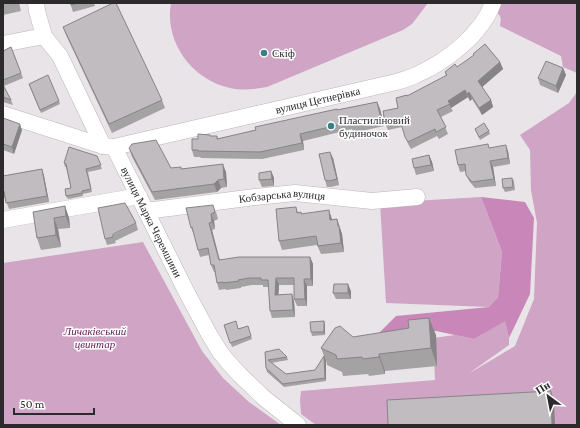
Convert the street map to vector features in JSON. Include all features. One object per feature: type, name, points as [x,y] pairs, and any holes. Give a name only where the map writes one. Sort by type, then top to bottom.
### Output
[{"type":"street","name":"вулиця Марка Черемшини","points":[[36,3],[44,36],[60,56],[108,147],[139,196],[187,293],[220,352],[240,375],[264,398],[298,425]]},
{"type":"street","name":"вулиця Цетнерівка","points":[[108,147],[396,82],[417,75],[450,55],[468,40],[486,18],[493,3]]},
{"type":"street","points":[[3,44],[44,36]]},
{"type":"street","points":[[3,114],[108,147]]},
{"type":"street","name":"Кобзарська вулиця","points":[[146,211],[295,193],[372,201],[418,197]]},
{"type":"street","points":[[3,220],[139,196]]},
{"type":"green space","name":"Скіф","points":[[171,3],[428,3],[412,24],[403,30],[267,87],[244,90],[216,84],[193,68],[177,45],[172,32],[170,18]]},
{"type":"green space","points":[[497,3],[577,3],[577,73],[563,67],[561,56],[500,26],[500,17],[494,11]]},
{"type":"green space","points":[[577,92],[577,425],[316,425],[301,414],[301,391],[435,380],[433,338],[455,335],[474,339],[505,320],[509,345],[468,374],[515,346],[534,299],[537,223],[531,190],[530,150],[520,135],[569,103]]},
{"type":"green space","points":[[481,197],[502,252],[498,297],[489,307],[386,303],[380,203]]},
{"type":"green space","name":"Личаківський цвинтар","points":[[143,242],[202,351],[223,378],[249,402],[281,425],[3,425],[3,263]]},
{"type":"shaded area","points":[[481,197],[525,202],[534,218],[530,294],[509,338],[505,321],[474,339],[436,331],[380,332],[396,316],[489,307],[498,297],[502,252]]},
{"type":"building","points":[[113,3],[116,3],[162,100],[109,124],[63,27]]},
{"type":"building","points":[[485,44],[500,62],[478,81],[491,100],[479,108],[469,92],[467,94],[465,90],[448,101],[450,104],[437,110],[446,127],[436,132],[435,129],[408,142],[400,120],[385,123],[383,111],[398,108],[396,98],[407,96],[447,75],[445,72],[455,64],[457,67],[474,55],[473,54]]},
{"type":"building","points":[[11,47],[21,73],[3,80],[3,51]]},
{"type":"building","points":[[546,61],[563,68],[556,86],[538,78]]},
{"type":"building","points":[[48,75],[59,101],[40,110],[29,84]]},
{"type":"building","points":[[3,85],[11,100],[3,97]]},
{"type":"building","points":[[377,102],[381,119],[350,125],[350,122],[300,134],[302,143],[260,152],[192,150],[192,139],[198,139],[198,134],[217,136],[217,139],[256,130],[255,127]]},
{"type":"building","points":[[3,118],[20,124],[12,147],[3,144]]},
{"type":"building","points":[[484,123],[489,131],[479,137],[475,129]]},
{"type":"building","points":[[156,140],[171,168],[181,167],[181,169],[223,164],[224,179],[218,180],[214,184],[152,192],[129,148],[132,144]]},
{"type":"building","points":[[488,144],[489,148],[506,145],[508,158],[490,161],[494,179],[472,182],[466,175],[465,164],[458,165],[455,150]]},
{"type":"building","points":[[69,147],[97,156],[101,165],[86,169],[91,189],[82,191],[82,193],[66,196],[65,189],[71,188],[66,164],[64,163]]},
{"type":"building","points":[[330,152],[337,179],[329,181],[325,180],[319,154]]},
{"type":"building","points":[[429,155],[431,165],[414,168],[412,159]]},
{"type":"building","points":[[42,169],[47,196],[6,203],[3,191],[3,176]]},
{"type":"building","points":[[271,171],[272,179],[259,180],[259,173]]},
{"type":"building","points":[[512,178],[513,187],[503,188],[502,179]]},
{"type":"building","points":[[125,203],[136,223],[113,234],[113,237],[105,239],[98,208]]},
{"type":"building","points":[[213,205],[215,212],[211,214],[212,222],[209,223],[219,260],[239,257],[310,257],[311,279],[304,279],[305,299],[294,299],[294,278],[276,278],[275,295],[292,294],[293,310],[270,311],[268,280],[261,280],[261,278],[249,278],[238,280],[239,281],[217,283],[214,265],[211,265],[208,248],[198,250],[186,208]]},
{"type":"building","points":[[65,206],[66,216],[54,218],[56,235],[37,238],[33,212]]},
{"type":"building","points":[[296,207],[297,213],[301,212],[301,214],[329,210],[330,220],[337,219],[341,243],[318,246],[316,236],[279,241],[276,209]]},
{"type":"building","points":[[334,284],[348,284],[348,293],[333,293]]},
{"type":"building","points":[[429,318],[431,348],[379,354],[379,357],[363,359],[362,357],[337,359],[336,355],[321,348],[335,328],[340,326],[353,337],[409,328],[408,320]]},
{"type":"building","points":[[236,321],[238,329],[248,326],[251,336],[230,343],[224,325]]},
{"type":"building","points":[[324,321],[324,332],[311,332],[310,322]]},
{"type":"building","points":[[279,349],[287,357],[268,360],[286,374],[315,370],[324,356],[325,378],[283,384],[266,368],[265,352]]},
{"type":"building","points":[[551,391],[552,425],[388,425],[387,400]]},
{"type":"place","name":"Скіф","points":[[264,53]]},
{"type":"place","name":"Пластиліновий будиночок","points":[[331,126]]}]
